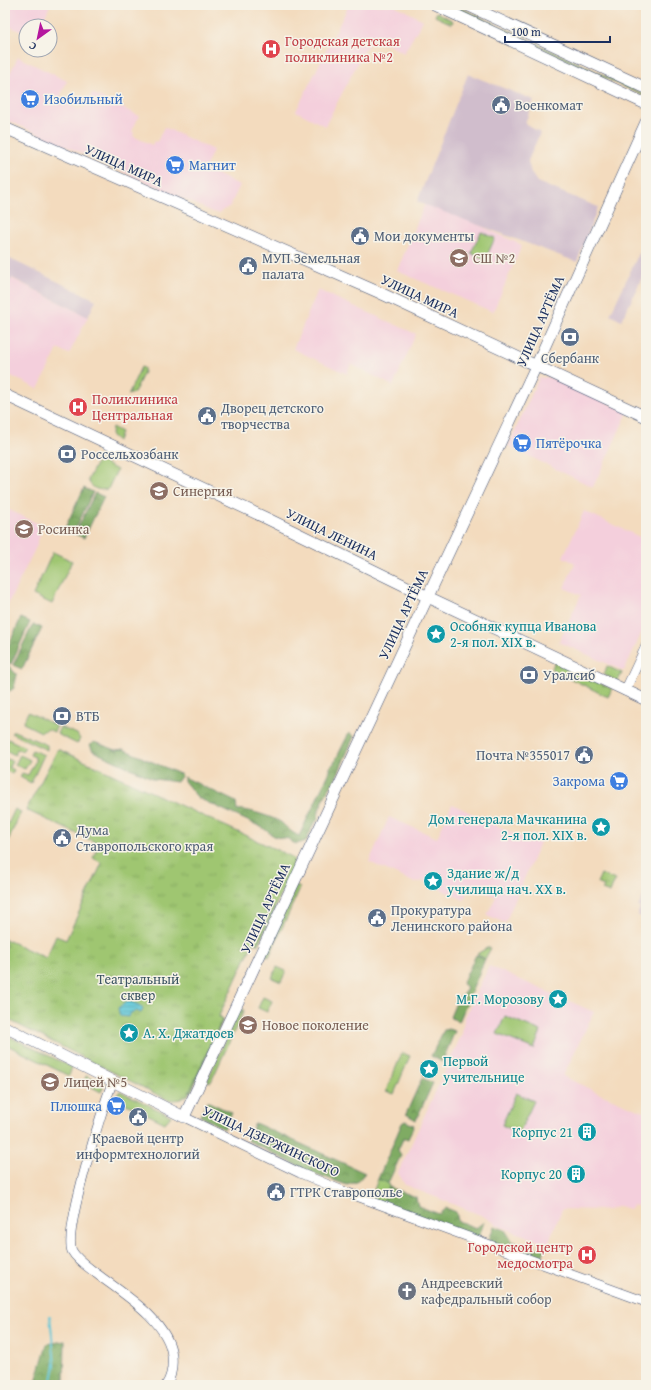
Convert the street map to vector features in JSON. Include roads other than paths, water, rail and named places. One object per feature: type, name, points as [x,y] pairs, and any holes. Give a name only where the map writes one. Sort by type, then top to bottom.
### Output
[{"type":"main road","points":[[435,5],[646,104]]},
{"type":"main road","points":[[467,5],[646,88]]},
{"type":"main road","name":"УЛИЦА АРТЁМА","points":[[184,1118],[536,366],[646,122]]},
{"type":"main road","name":"УЛИЦА МИРА","points":[[5,128],[378,292],[646,417]]},
{"type":"main road","name":"УЛИЦА ЛЕНИНА","points":[[5,396],[261,515],[428,597],[646,700]]},
{"type":"main road","name":"УЛИЦА ДЗЕРЖИНСКОГО","points":[[5,1027],[184,1118]]},
{"type":"street","points":[[625,691],[646,646]]},
{"type":"street","points":[[113,1081],[78,1196],[71,1235],[72,1250],[85,1265],[143,1310],[163,1331],[172,1352],[173,1363],[172,1373],[166,1385]]},
{"type":"street","name":"УЛИЦА ДЗЕРЖИНСКОГО","points":[[184,1118],[300,1173],[336,1188],[646,1302]]},
{"type":"water","points":[[128,1001],[139,1005],[143,1009],[141,1013],[137,1011],[132,1012],[128,1017],[120,1016],[118,1008]]},
{"type":"waterway","points":[[50,1316],[55,1365],[51,1385]]},
{"type":"place","name":"Городская детская поликлиника №2","points":[[271,49]]},
{"type":"place","name":"Изобильный","points":[[30,99]]},
{"type":"place","name":"Военкомат","points":[[501,105]]},
{"type":"place","name":"Магнит","points":[[175,165]]},
{"type":"place","name":"Мои документы","points":[[360,236]]},
{"type":"place","name":"СШ №2","points":[[459,258]]},
{"type":"place","name":"МУП Земельная палата","points":[[248,266]]},
{"type":"place","name":"Сбербанк","points":[[570,337]]},
{"type":"place","name":"Поликлиника Центральная","points":[[78,407]]},
{"type":"place","name":"Дворец детского творчества","points":[[207,416]]},
{"type":"place","name":"Пятёрочка","points":[[522,443]]},
{"type":"place","name":"Россельхозбанк","points":[[67,454]]},
{"type":"place","name":"Синергия","points":[[159,491]]},
{"type":"place","name":"Росинка","points":[[24,529]]},
{"type":"place","name":"Особняк купца Иванова 2-я пол. XIX в.","points":[[436,634]]},
{"type":"place","name":"Уралсиб","points":[[529,675]]},
{"type":"place","name":"ВТБ","points":[[62,716]]},
{"type":"place","name":"Почта №355017","points":[[584,755]]},
{"type":"place","name":"Закрома","points":[[619,781]]},
{"type":"place","name":"Дом генерала Мачканина 2-я пол. XIX в.","points":[[601,827]]},
{"type":"place","name":"Дума Ставропольского края","points":[[62,838]]},
{"type":"place","name":"Здание ж/д училища нач. ХХ в.","points":[[433,881]]},
{"type":"place","name":"Прокуратура Ленинского района","points":[[377,918]]},
{"type":"place","name":"М.Г. Морозову","points":[[558,999]]},
{"type":"place","name":"Новое поколение","points":[[248,1025]]},
{"type":"place","name":"А. Х. Джатдоев","points":[[129,1033]]},
{"type":"place","name":"Первой учительнице","points":[[429,1069]]},
{"type":"place","name":"Лицей №5","points":[[50,1082]]},
{"type":"place","name":"Плюшка","points":[[116,1106]]},
{"type":"place","name":"Краевой центр информтехнологий","points":[[138,1117]]},
{"type":"place","name":"Корпус 21","points":[[587,1132]]},
{"type":"place","name":"Корпус 20","points":[[576,1174]]},
{"type":"place","name":"ГТРК Ставрополье","points":[[276,1192]]},
{"type":"place","name":"Городской центр медосмотра","points":[[587,1255]]},
{"type":"place","name":"Андреевский кафедральный собор","points":[[407,1291]]},
{"type":"park label","name":"Театральный сквер","points":[[138,988]]}]
